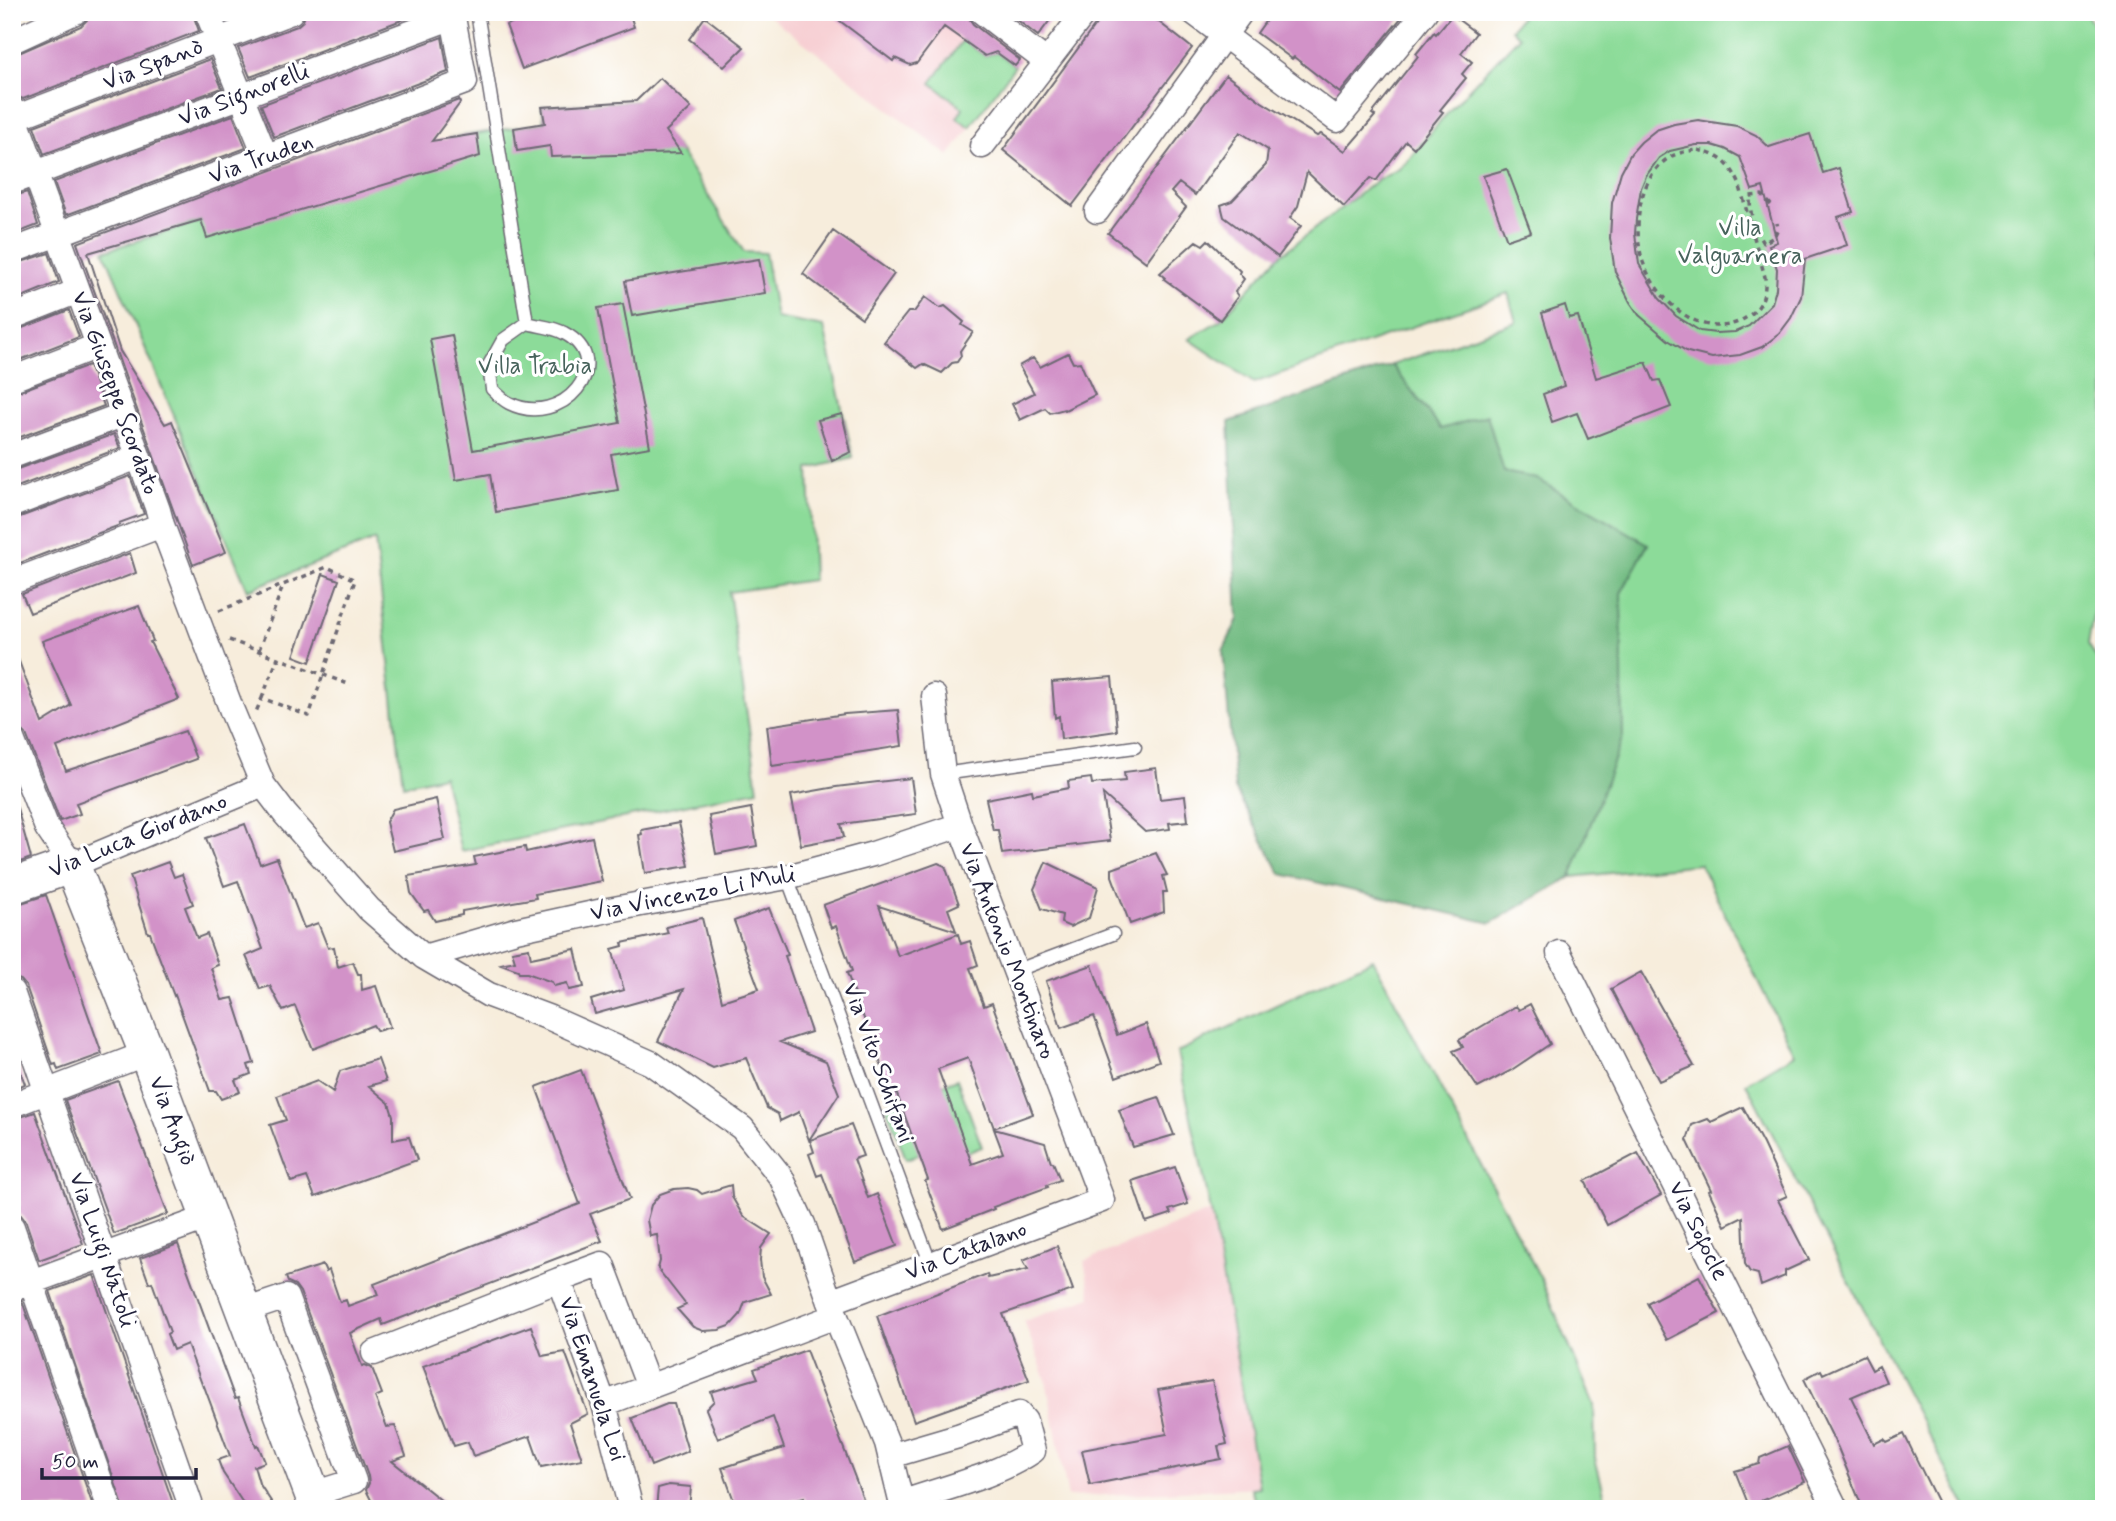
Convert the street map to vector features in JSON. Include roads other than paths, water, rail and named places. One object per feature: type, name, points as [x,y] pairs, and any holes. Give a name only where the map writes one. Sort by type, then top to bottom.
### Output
[{"type":"street","points":[[12,41],[75,12]]},
{"type":"street","points":[[206,12],[266,157]]},
{"type":"street","name":"Via Spanò","points":[[13,115],[291,12]]},
{"type":"street","points":[[982,12],[1047,62]]},
{"type":"street","points":[[982,146],[1085,12]]},
{"type":"street","points":[[1193,12],[1337,120],[1424,12]]},
{"type":"street","points":[[1097,211],[1241,12]]},
{"type":"street","name":"Via Truden","points":[[12,251],[464,82],[452,14]]},
{"type":"street","name":"Via Signorelli","points":[[12,182],[452,14]]},
{"type":"street","name":"Via Giuseppe Scordato","points":[[12,582],[162,526],[13,115]]},
{"type":"street","points":[[12,317],[78,291]]},
{"type":"street","points":[[12,379],[97,346]]},
{"type":"street","points":[[12,456],[122,415]]},
{"type":"street","points":[[12,505],[138,457]]},
{"type":"street","points":[[162,526],[263,785],[285,814],[369,909],[424,957],[489,995],[550,1018],[651,1063],[742,1128],[781,1177],[803,1224],[833,1309],[887,1443],[890,1456],[902,1506],[1020,1460],[1033,1451],[1025,1421],[1019,1414],[890,1456]]},
{"type":"street","name":"Via Antonio Montinaro","points":[[934,696],[943,774],[1102,1200]]},
{"type":"street","name":"Via Angiò","points":[[12,739],[47,828],[72,865],[147,1054],[315,1501]]},
{"type":"street","name":"Via Luca Giordano","points":[[12,886],[72,865],[263,785]]},
{"type":"street","name":"Via Vincenzo Li Muli","points":[[424,957],[541,924],[787,877],[873,854],[960,825]]},
{"type":"street","name":"Via Sofocle","points":[[1559,953],[1836,1509]]},
{"type":"street","name":"Via Luigi Natoli","points":[[12,992],[192,1509]]},
{"type":"street","points":[[12,1105],[147,1054]]},
{"type":"street","name":"Via Catalano","points":[[604,1404],[833,1309],[931,1265],[1102,1200]]},
{"type":"street","points":[[22,1285],[209,1217]]},
{"type":"street","points":[[12,1227],[22,1285],[110,1509]]},
{"type":"street","points":[[559,1280],[602,1264],[649,1387]]},
{"type":"street","name":"Via Emanuela Loi","points":[[374,1353],[559,1280],[604,1404],[631,1509]]},
{"type":"lane","points":[[477,12],[527,323]]},
{"type":"lane","points":[[527,323],[564,333],[582,348],[587,368],[578,391],[557,406],[532,410],[508,403],[492,389],[489,365],[503,340],[527,323]]},
{"type":"lane","points":[[943,774],[1135,747]]},
{"type":"lane","name":"Via Vito Schifani","points":[[787,877],[931,1265]]},
{"type":"lane","points":[[1015,971],[1113,934]]},
{"type":"park label","name":"Villa Valguarnera","points":[[1740,242]]},
{"type":"park label","name":"Villa Trabia","points":[[535,366]]}]
